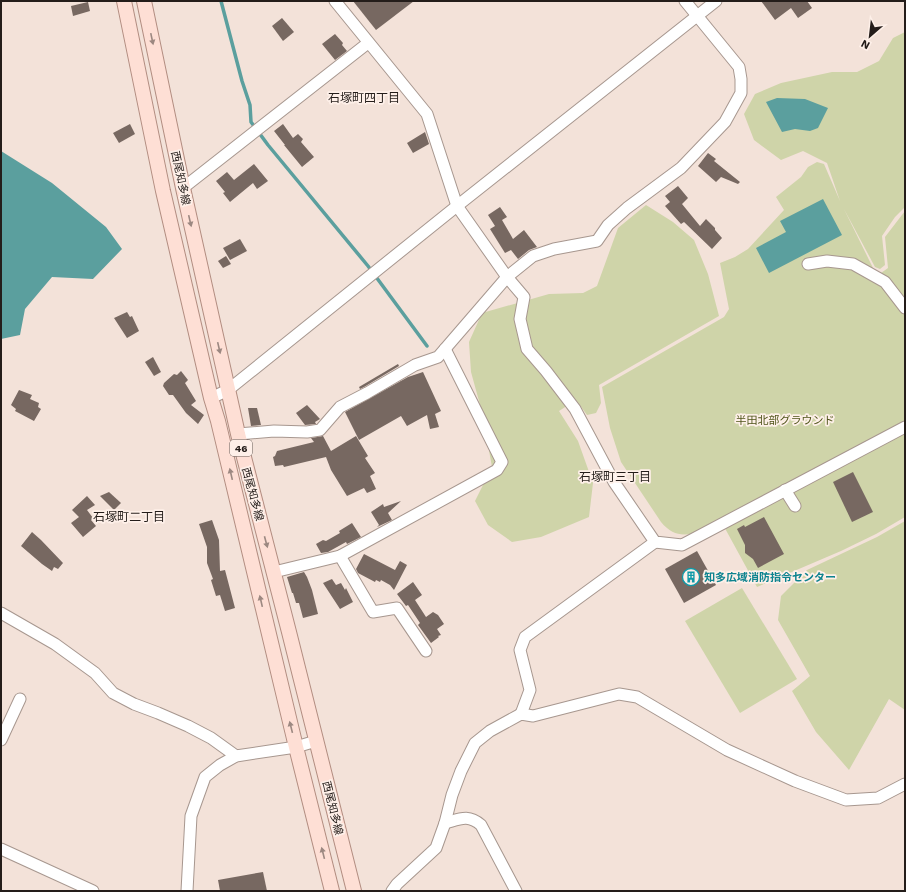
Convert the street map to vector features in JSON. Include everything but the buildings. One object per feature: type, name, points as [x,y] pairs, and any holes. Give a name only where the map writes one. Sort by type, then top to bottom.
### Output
[{"type":"main road","name":"西尾知多線","points":[[124,1],[163,192],[211,398],[218,421],[332,891]]},
{"type":"main road","name":"西尾知多線","points":[[144,1],[183,188],[238,434],[354,891]]},
{"type":"street","points":[[335,1],[427,114],[457,206],[507,277],[524,297],[520,319],[528,349],[575,409],[614,482],[655,542]]},
{"type":"street","points":[[238,434],[274,431],[307,432],[320,430],[340,407],[415,365],[438,357],[507,277],[533,256],[554,249],[597,241],[608,225],[627,208],[681,168],[725,122],[741,93],[741,79],[738,67],[685,1]]},
{"type":"street","points":[[211,398],[228,390],[716,1]]},
{"type":"street","points":[[183,188],[368,43]]},
{"type":"street","points":[[808,264],[827,262],[853,264],[885,282],[905,308]]},
{"type":"street","points":[[274,572],[340,556],[497,470],[502,462],[445,349]]},
{"type":"street","points":[[521,714],[530,690],[520,650],[525,637],[655,542],[682,545],[905,427]]},
{"type":"street","points":[[785,490],[795,506]]},
{"type":"street","points":[[340,556],[373,612],[397,608],[426,652]]},
{"type":"street","points":[[1,613],[55,644],[95,673],[113,693],[134,704],[188,726],[211,738],[236,756]]},
{"type":"street","points":[[392,891],[397,884],[436,848],[445,823],[452,795],[461,771],[475,743],[490,731],[521,714],[533,716],[619,694],[636,697],[727,750],[795,780],[846,800],[878,798],[905,784]]},
{"type":"street","points":[[1,740],[20,699]]},
{"type":"street","points":[[187,891],[191,816],[205,777],[220,765],[236,756],[296,747],[316,741]]},
{"type":"street","points":[[445,823],[467,818],[474,819],[481,825],[516,891]]},
{"type":"street","points":[[1,849],[93,891]]},
{"type":"green space","name":"半田北部グラウンド","points":[[905,32],[905,207],[895,217],[882,236],[885,265],[880,269],[875,267],[844,209],[874,270],[881,273],[888,268],[885,237],[905,211],[905,517],[876,534],[841,551],[757,587],[721,521],[690,534],[675,533],[661,522],[621,462],[610,428],[602,387],[724,317],[729,309],[720,263],[735,257],[748,249],[784,210],[776,197],[801,177],[808,167],[817,162],[824,164],[840,201],[827,163],[803,151],[781,160],[754,140],[744,114],[755,94],[781,83],[832,72],[857,72],[879,61],[893,38]]},
{"type":"green space","points":[[646,205],[673,222],[694,240],[708,274],[719,316],[599,385],[601,403],[596,413],[587,415],[576,400],[559,411],[578,441],[593,483],[589,517],[541,537],[512,542],[488,525],[475,501],[492,467],[482,412],[471,372],[469,342],[482,313],[549,294],[583,293],[597,286],[618,228]]},
{"type":"green space","points":[[905,521],[905,710],[889,699],[849,770],[816,732],[792,691],[810,676],[778,620],[781,596],[807,570],[877,537]]},
{"type":"green space","points":[[742,588],[797,679],[740,713],[685,621]]},
{"type":"water","points":[[777,98],[805,99],[828,108],[818,128],[810,131],[795,129],[782,132],[766,102]]},
{"type":"water","points":[[1,151],[52,183],[106,227],[122,249],[93,279],[52,277],[25,309],[20,335],[1,339]]},
{"type":"water","points":[[823,199],[842,235],[769,273],[756,248],[786,232],[780,221]]},
{"type":"waterway","points":[[221,1],[242,81],[250,105],[251,122],[268,145],[368,266],[427,346]]},
{"type":"place","name":"知多広域消防指令センター","points":[[691,577]]},
{"type":"district","name":"石塚町四丁目","points":[[364,98]]},
{"type":"district","name":"石塚町三丁目","points":[[615,477]]},
{"type":"district","name":"石塚町二丁目","points":[[129,517]]}]
